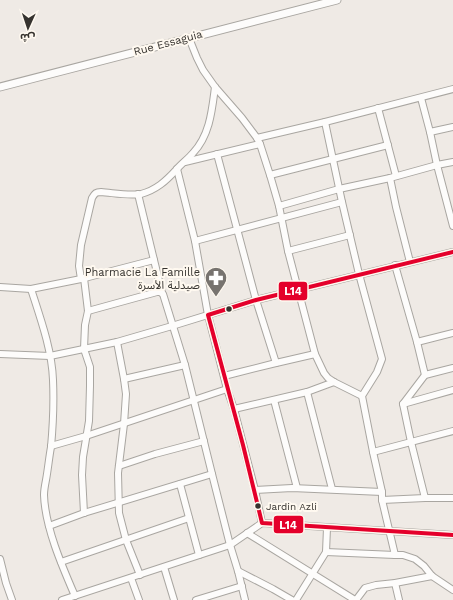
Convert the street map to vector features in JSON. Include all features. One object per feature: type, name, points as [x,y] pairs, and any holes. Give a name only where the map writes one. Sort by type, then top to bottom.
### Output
[{"type":"street","name":"Rue Essaguia","points":[[0,87],[337,0]]},
{"type":"street","points":[[189,38],[196,58],[203,70],[215,87],[242,118],[260,144],[279,206],[288,251],[315,354],[324,373],[334,382],[362,396]]},
{"type":"street","points":[[84,513],[82,475],[83,457],[89,421],[90,367],[84,349],[85,325],[88,312],[79,266],[81,245],[92,198],[97,192],[138,194],[151,190],[162,184],[185,162],[202,141],[210,120],[215,87]]},
{"type":"street","points":[[257,138],[453,89]]},
{"type":"street","points":[[421,98],[437,165],[450,203],[453,226]]},
{"type":"street","points":[[378,108],[388,145],[399,222],[410,262]]},
{"type":"street","points":[[325,122],[342,202],[382,359],[377,372],[362,396],[372,452],[395,555]]},
{"type":"street","points":[[430,132],[453,127]]},
{"type":"street","points":[[185,162],[260,144]]},
{"type":"street","points":[[270,175],[388,145]]},
{"type":"street","points":[[217,154],[256,300],[276,363]]},
{"type":"street","points":[[279,206],[340,189],[453,162]]},
{"type":"street","points":[[177,169],[195,241],[208,315],[227,389],[234,409],[262,523]]},
{"type":"street","points":[[138,194],[162,293],[185,365],[245,600]]},
{"type":"street","points":[[195,241],[342,202]]},
{"type":"street","points":[[288,251],[350,235]]},
{"type":"street","points":[[0,354],[50,356],[117,342],[256,300],[453,252]]},
{"type":"street","points":[[0,287],[31,289],[82,279],[154,260]]},
{"type":"street","points":[[395,265],[425,376]]},
{"type":"street","points":[[31,289],[50,356],[53,378],[54,405],[51,446],[44,494],[46,512],[61,562],[76,596]]},
{"type":"street","points":[[88,312],[158,292],[162,293]]},
{"type":"street","points":[[417,342],[453,333]]},
{"type":"street","points":[[117,342],[126,394],[119,466],[119,513],[126,540],[140,575]]},
{"type":"street","points":[[224,376],[315,354]]},
{"type":"street","points":[[124,379],[185,365]]},
{"type":"street","points":[[403,404],[425,376],[453,368]]},
{"type":"street","points":[[234,409],[307,392],[334,382]]},
{"type":"street","points":[[51,446],[124,424],[227,389]]},
{"type":"street","points":[[403,404],[453,390]]},
{"type":"street","points":[[307,392],[332,490]]},
{"type":"street","points":[[274,400],[297,488]]},
{"type":"street","points":[[403,404],[425,498]]},
{"type":"street","points":[[372,452],[453,431]]},
{"type":"street","points":[[119,466],[155,454],[204,441]]},
{"type":"street","points":[[49,526],[118,502],[212,474]]},
{"type":"street","points":[[180,484],[199,555]]},
{"type":"street","points":[[255,490],[297,488],[382,492]]},
{"type":"street","points":[[382,500],[453,498]]},
{"type":"street","points":[[61,562],[189,518]]},
{"type":"street","points":[[62,600],[230,545],[262,523],[453,535]]},
{"type":"street","points":[[296,600],[326,552],[327,528]]},
{"type":"street","points":[[247,533],[355,600],[365,588],[432,576]]},
{"type":"street","points":[[326,552],[395,555],[415,559],[424,566],[432,576],[453,590]]},
{"type":"street","points":[[0,559],[12,600]]},
{"type":"street","points":[[164,566],[174,600]]},
{"type":"street","points":[[238,571],[292,600]]},
{"type":"street","points":[[131,578],[138,600]]},
{"type":"street","points":[[396,583],[399,600]]},
{"type":"street","points":[[196,600],[209,598],[242,586]]},
{"type":"transit line","name":"L14","points":[[453,252],[256,300],[208,315],[243,445],[262,523],[453,535]]},
{"type":"place","name":"Pharmacie La Famille صيدلية الأسرة","points":[[216,298]]},
{"type":"place","name":"Jardin Azli","points":[[258,506]]}]
